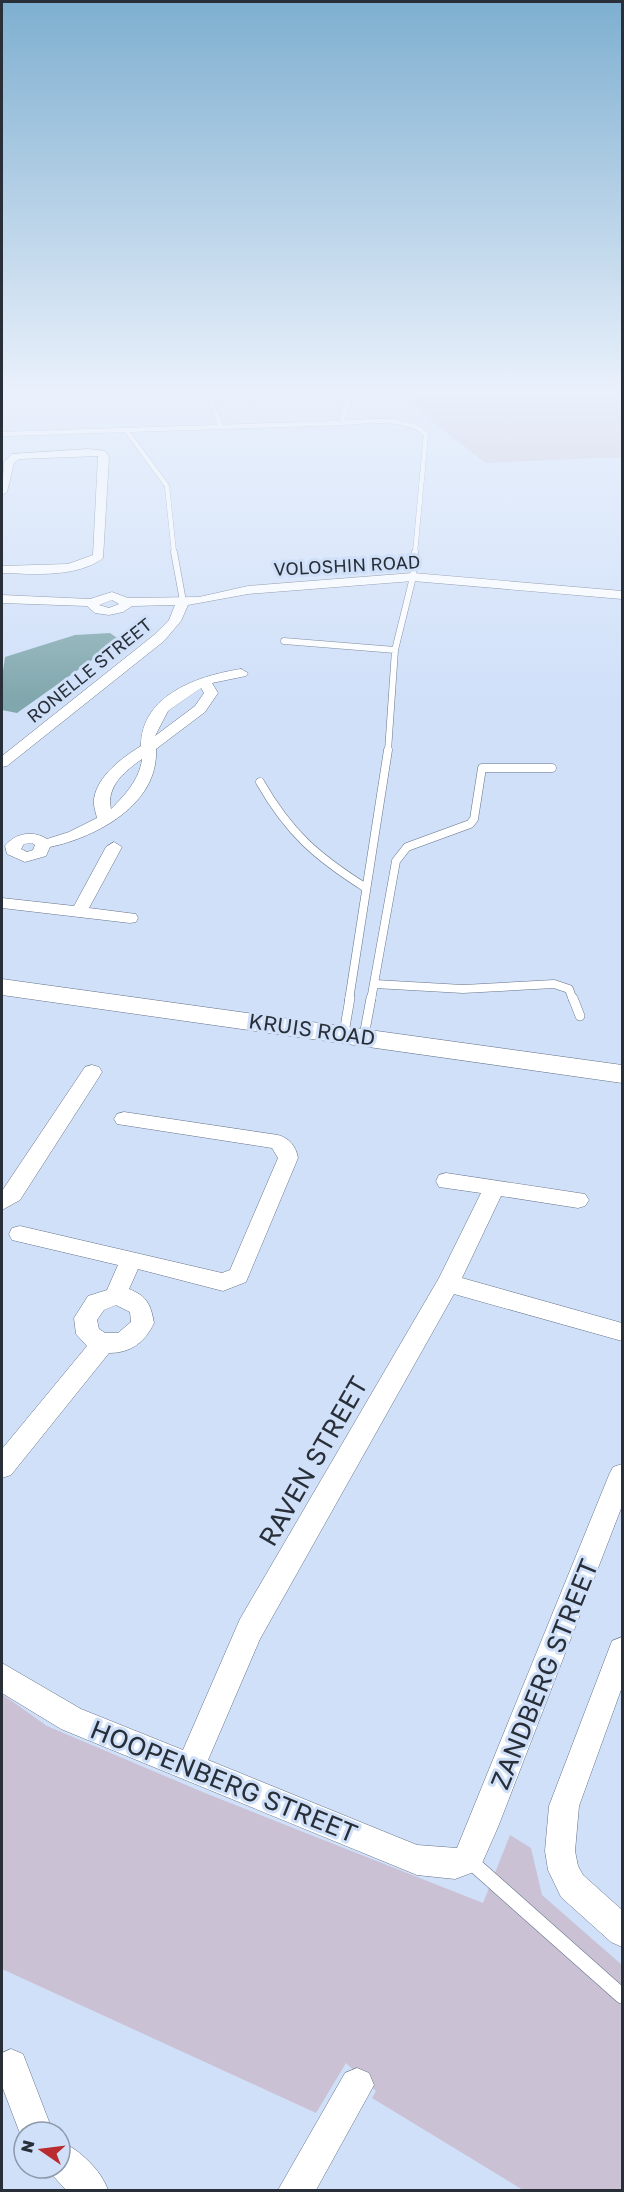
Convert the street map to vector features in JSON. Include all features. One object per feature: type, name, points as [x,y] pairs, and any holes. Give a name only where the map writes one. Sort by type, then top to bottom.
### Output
[{"type":"street","points":[[2,570],[78,566],[95,561],[99,556],[102,497]]},
{"type":"street","name":"VOLOSHIN ROAD","points":[[65,602],[93,603],[100,598],[112,596],[122,598],[127,602],[211,599],[248,590],[413,577],[622,595]]},
{"type":"street","points":[[2,609],[5,604],[2,599],[43,599],[65,602]]},
{"type":"street","name":"RONELLE STREET","points":[[2,764],[159,638],[175,621],[183,601]]},
{"type":"street","points":[[2,609],[65,602]]},
{"type":"street","points":[[7,845],[30,838],[39,839],[44,844],[88,830],[105,820],[129,800],[148,770],[148,734],[158,714],[177,696],[204,680],[222,674],[241,673]]},
{"type":"street","points":[[105,820],[99,803],[105,784],[149,746],[185,724],[200,711],[211,693],[204,680]]},
{"type":"street","points":[[79,912],[114,847]]},
{"type":"street","points":[[2,903],[130,918]]},
{"type":"street","name":"KRUIS ROAD","points":[[2,987],[354,1034],[622,1074]]},
{"type":"street","points":[[2,1202],[13,1194],[92,1072]]},
{"type":"street","points":[[20,1234],[223,1282],[238,1276],[288,1158],[287,1151],[278,1142],[124,1119]]},
{"type":"street","points":[[446,1180],[578,1200]]},
{"type":"street","name":"RAVEN STREET","points":[[190,1767],[250,1629],[448,1283],[495,1187]]},
{"type":"street","points":[[115,1296],[132,1259]]},
{"type":"street","points":[[448,1283],[622,1332]]},
{"type":"street","points":[[115,1296],[125,1297],[140,1307],[143,1323],[132,1338],[123,1342],[103,1344],[88,1334],[85,1318],[96,1303],[115,1296]]},
{"type":"street","points":[[2,1467],[103,1344]]},
{"type":"street","name":"ZANDBERG STREET","points":[[462,1862],[483,1827],[622,1475]]},
{"type":"street","points":[[622,1651],[564,1806],[560,1828],[563,1870],[572,1886],[622,1931]]},
{"type":"street","name":"HOOPENBERG STREET","points":[[2,1677],[70,1719],[417,1860],[462,1862]]},
{"type":"street","points":[[11,2066],[31,2120]]},
{"type":"street","points":[[296,2190],[357,2085]]},
{"type":"street","points":[[72,2171],[90,2190]]},
{"type":"lane","points":[[168,497],[176,570],[183,601]]},
{"type":"lane","points":[[354,1034],[366,888],[387,768],[395,650],[413,577],[420,497]]},
{"type":"lane","points":[[284,641],[395,650]]},
{"type":"lane","points":[[354,1034],[375,984],[396,861],[403,851],[470,824],[476,812],[482,768],[492,766],[552,768]]},
{"type":"lane","points":[[260,782],[277,815],[300,842],[324,862],[366,888]]},
{"type":"lane","points":[[375,984],[442,989],[560,985],[569,989],[580,1016]]},
{"type":"lane","points":[[462,1862],[622,1996]]},
{"type":"shaded area","points":[[110,633],[120,640],[17,713],[2,710],[2,678],[5,657],[75,635]]},
{"type":"shaded area","points":[[2,1694],[47,1726],[205,1793],[483,1903],[510,1835],[531,1848],[542,1895],[622,1965],[622,2190],[523,2190],[372,2098],[376,2091],[346,2063],[316,2113],[2,1969]]}]
